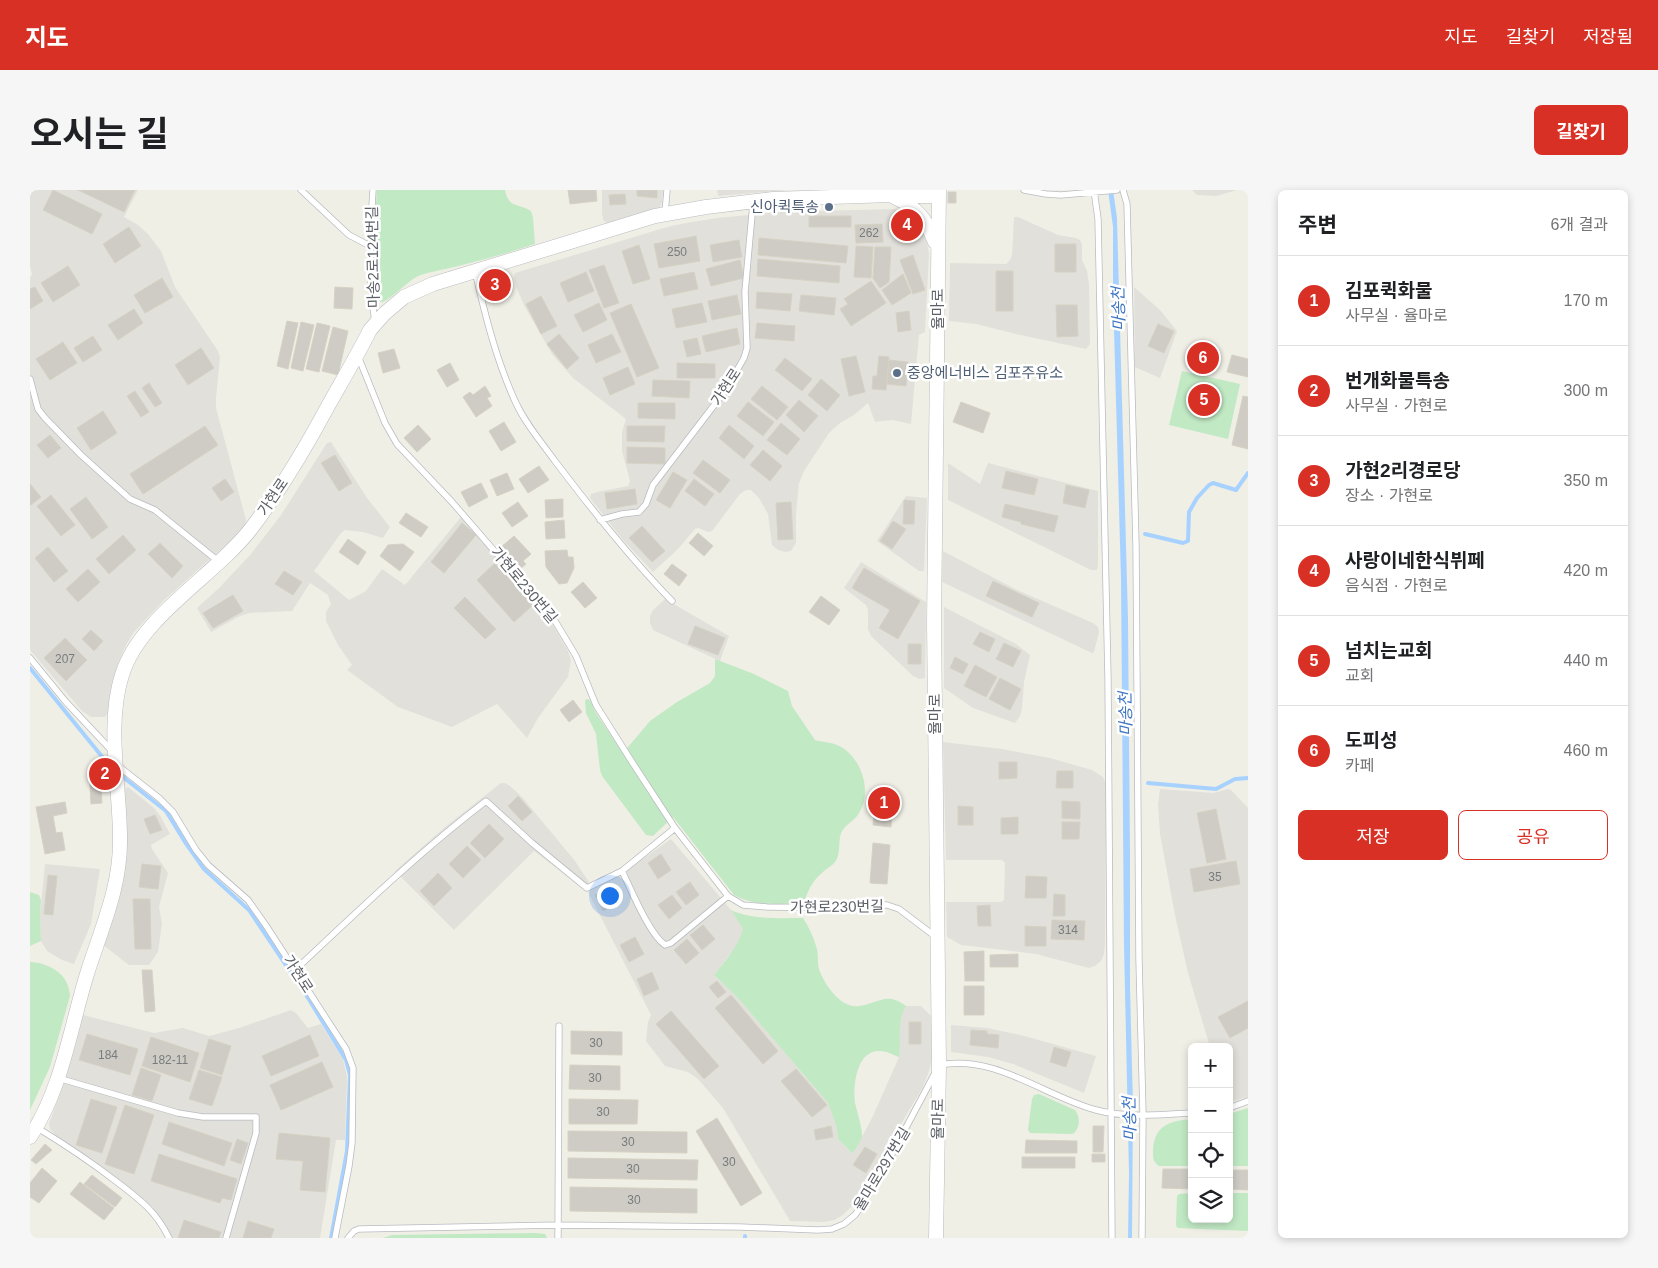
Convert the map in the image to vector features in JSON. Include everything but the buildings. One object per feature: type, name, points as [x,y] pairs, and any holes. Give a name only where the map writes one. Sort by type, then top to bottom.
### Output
[{"type":"street","points":[[891,195],[906,190]]},
{"type":"street","name":"가현로","points":[[33,1132],[42,1118],[58,1078],[88,971],[112,902],[118,876],[120,838],[115,709],[122,676],[128,659],[156,620],[232,552],[252,528],[300,457],[370,330],[384,314],[404,297],[433,284],[665,214],[706,207],[773,200],[939,193]]},
{"type":"street","name":"율마로","points":[[936,1238],[939,1065],[934,614],[939,193]]},
{"type":"street","points":[[891,195],[909,204],[924,218],[938,249]]},
{"type":"lane","points":[[301,190],[349,235],[370,246]]},
{"type":"lane","name":"마송2로124번길","points":[[373,190],[370,295],[375,324]]},
{"type":"lane","points":[[665,214],[667,190]]},
{"type":"lane","points":[[1024,190],[1046,194],[1117,190]]},
{"type":"lane","points":[[1123,190],[1127,204],[1136,546],[1139,960],[1143,1114],[1142,1238]]},
{"type":"lane","points":[[1096,192],[1105,546],[1113,1114],[1112,1238]]},
{"type":"lane","name":"가현로","points":[[600,520],[639,512],[646,504],[653,485],[725,391],[744,358],[747,348],[745,292],[753,202]]},
{"type":"lane","points":[[475,271],[490,336],[515,402],[525,420],[600,520],[637,564],[672,601]]},
{"type":"lane","name":"가현로230번길","points":[[357,355],[385,423],[398,444],[452,502],[555,621],[576,656],[596,705],[675,828],[728,896],[743,905],[766,908],[852,908],[871,904],[887,904],[899,909],[938,938]]},
{"type":"lane","points":[[30,379],[32,400],[38,409],[81,455],[130,499],[155,510],[220,563]]},
{"type":"lane","name":"가현로","points":[[30,658],[116,759],[173,812],[196,850],[218,876],[248,900],[346,1049],[353,1068],[352,1143],[335,1238]]},
{"type":"lane","points":[[295,970],[384,886],[450,829],[486,801],[531,842],[587,888],[622,871],[675,828]]},
{"type":"lane","points":[[622,871],[649,925],[659,942],[664,945],[671,943],[728,896]]},
{"type":"lane","points":[[558,1238],[559,1026]]},
{"type":"lane","points":[[939,1065],[955,1062],[978,1064],[1031,1083],[1080,1104],[1113,1114],[1166,1115],[1188,1112]]},
{"type":"lane","name":"율마로297번길","points":[[348,1238],[354,1231],[359,1229],[558,1225],[740,1226],[832,1229],[844,1224],[855,1215],[893,1152],[939,1065]]},
{"type":"lane","points":[[58,1078],[178,1113],[203,1117],[256,1117],[256,1134],[226,1238]]},
{"type":"lane","points":[[1233,1107],[1248,1101]]},
{"type":"lane","points":[[33,1132],[82,1155],[137,1197],[148,1207],[169,1238]]},
{"type":"shaded area","points":[[30,190],[138,190],[124,217],[138,225],[148,234],[161,251],[175,287],[218,351],[220,357],[216,408],[246,520],[245,526],[239,533],[163,601],[134,632],[117,666],[108,712],[105,717],[91,717],[82,711],[30,650],[30,278],[32,274],[30,266]]},
{"type":"shaded area","points":[[602,190],[663,190],[662,202],[657,209],[607,223],[603,220]]},
{"type":"shaded area","points":[[717,190],[788,190],[718,196]]},
{"type":"shaded area","points":[[1192,190],[1237,190],[1216,196],[1197,195]]},
{"type":"shaded area","points":[[893,209],[908,212],[920,223],[926,238],[929,254],[925,332],[919,335],[911,424],[892,420],[875,422],[868,403],[829,433],[804,471],[799,483],[796,543],[791,551],[778,550],[772,545],[768,514],[759,498],[751,490],[746,490],[740,494],[712,531],[695,529],[678,549],[653,572],[623,540],[590,498],[591,494],[597,492],[628,486],[630,481],[622,451],[622,432],[626,419],[573,378],[552,354],[525,307],[517,289],[514,278],[515,273],[686,223],[779,212]]},
{"type":"shaded area","points":[[1014,217],[1018,217],[1058,235],[1080,240],[1082,244],[1082,260],[1087,271],[1089,284],[1090,344],[1086,349],[976,324],[949,321],[950,263],[1006,264],[1012,255]]},
{"type":"shaded area","points":[[1134,287],[1160,310],[1177,331],[1160,378],[1135,367]]},
{"type":"shaded area","points":[[331,442],[367,498],[390,527],[383,538],[363,532],[345,530],[314,571],[349,600],[366,591],[382,569],[405,585],[461,517],[547,615],[568,651],[571,660],[568,677],[538,718],[527,738],[497,704],[452,727],[398,707],[347,670],[352,665],[338,645],[326,621],[326,612],[331,604],[328,595],[310,583],[292,611],[250,613],[240,616],[211,632],[197,608],[251,554],[281,515],[327,443]]},
{"type":"shaded area","points":[[948,463],[980,484],[988,463],[1098,491],[1097,570],[1091,570],[948,500]]},
{"type":"shaded area","points":[[906,496],[927,498],[924,571],[919,571],[877,541]]},
{"type":"shaded area","points":[[943,551],[1017,590],[1093,623],[1098,627],[1099,632],[1094,652],[1092,653],[942,582]]},
{"type":"shaded area","points":[[861,562],[926,602],[925,678],[919,679],[913,676],[871,636],[868,629],[868,610],[866,605],[844,588]]},
{"type":"shaded area","points":[[665,599],[729,636],[720,661],[653,630],[650,616],[653,610]]},
{"type":"shaded area","points":[[944,607],[1016,644],[1030,655],[1024,682],[1022,708],[1020,716],[1015,723],[973,708],[944,688]]},
{"type":"shaded area","points":[[943,742],[1002,749],[1050,758],[1092,770],[1103,777],[1106,784],[1105,944],[1101,961],[1095,966],[1089,968],[1036,954],[961,945],[947,937],[946,902],[1001,902],[1004,900],[1005,863],[1002,860],[946,860]]},
{"type":"shaded area","points":[[501,783],[510,786],[522,797],[575,861],[589,882],[583,889],[534,851],[454,930],[395,871],[445,827]]},
{"type":"shaded area","points":[[128,787],[154,808],[170,834],[151,845],[168,873],[159,907],[162,923],[158,952],[149,965],[129,965],[103,945],[124,878],[127,840],[124,789]]},
{"type":"shaded area","points":[[1160,789],[1213,793],[1228,789],[1248,808],[1248,1097],[1234,1101],[1233,1043],[1209,1043],[1188,973],[1175,915],[1160,834],[1158,805]]},
{"type":"shaded area","points":[[671,839],[731,910],[743,929],[734,949],[714,975],[737,997],[828,1103],[836,1125],[838,1139],[853,1154],[873,1116],[899,1057],[900,1014],[906,1006],[921,1006],[932,1017],[932,1059],[923,1087],[852,1206],[843,1215],[834,1220],[824,1222],[790,1221],[723,1108],[698,1079],[688,1072],[665,1066],[646,1041],[648,1022],[651,1015],[588,892],[617,877]]},
{"type":"shaded area","points":[[45,864],[100,869],[91,924],[74,964],[62,960],[47,951],[41,941],[40,916]]},
{"type":"shaded area","points":[[291,1010],[296,1013],[308,1028],[321,1024],[343,1059],[347,1077],[345,1140],[336,1140],[320,1238],[172,1238],[152,1206],[99,1164],[56,1136],[50,1129],[49,1124],[68,1070],[83,1015],[154,1033],[183,1028],[209,1036]]},
{"type":"shaded area","points":[[951,1025],[987,1028],[1021,1035],[1096,1056],[1084,1093],[1013,1064],[988,1057],[951,1052]]},
{"type":"green space","points":[[377,190],[505,190],[508,200],[531,211],[535,244],[418,276],[384,302],[381,302],[377,296],[374,268]]},
{"type":"green space","points":[[1182,371],[1240,384],[1228,439],[1169,425]]},
{"type":"green space","points":[[715,659],[754,674],[788,691],[792,706],[815,740],[834,744],[845,750],[853,757],[862,774],[865,784],[863,804],[857,816],[841,833],[837,859],[813,882],[804,904],[759,903],[734,895],[673,817],[653,836],[646,835],[602,776],[596,734],[586,713],[585,700],[590,700],[596,713],[623,753],[650,721],[677,702],[710,683],[715,676]]},
{"type":"green space","points":[[30,892],[39,895],[41,900],[41,941],[30,946]]},
{"type":"green space","points":[[731,910],[757,917],[803,918],[815,942],[821,975],[840,1000],[852,1006],[859,1006],[893,999],[906,1006],[900,1024],[899,1057],[883,1051],[872,1052],[866,1056],[858,1070],[855,1103],[862,1137],[853,1154],[838,1139],[836,1125],[828,1103],[737,997],[714,975],[735,948],[743,929]]},
{"type":"green space","points":[[30,962],[51,967],[57,971],[66,982],[70,996],[50,1067],[30,1110]]},
{"type":"green space","points":[[1039,1094],[1075,1110],[1079,1123],[1075,1132],[1072,1134],[1030,1133],[1028,1130],[1032,1099],[1034,1095]]},
{"type":"green space","points":[[1248,1108],[1248,1166],[1233,1166],[1233,1113]]},
{"type":"green space","points":[[1188,1120],[1188,1166],[1159,1166],[1154,1160],[1153,1151],[1156,1136],[1164,1126],[1176,1121]]},
{"type":"green space","points":[[1188,1193],[1188,1223],[1233,1223],[1233,1193],[1248,1193],[1248,1231],[1178,1228],[1176,1226],[1177,1196]]},
{"type":"green space","points":[[545,1234],[547,1238],[383,1238],[392,1235]]},
{"type":"water","name":"마송천","points":[[1108,190],[1113,190],[1117,218],[1128,618],[1130,986],[1133,1106],[1132,1238],[1128,1238],[1129,1174],[1124,946],[1121,579],[1113,294],[1113,227]]},
{"type":"waterway","points":[[1145,534],[1183,543],[1188,541],[1189,512],[1197,498],[1213,483],[1236,490],[1248,473]]},
{"type":"waterway","points":[[30,668],[108,764]]},
{"type":"waterway","points":[[123,777],[166,811],[204,869],[249,910],[310,1001],[346,1060],[350,1075],[347,1151],[331,1238]]},
{"type":"waterway","points":[[1148,783],[1216,789],[1235,779],[1248,778]]},
{"type":"place","name":"신아퀵특송","points":[[829,207]]},
{"type":"place","name":"사랑이네한식뷔페","points":[[907,225]]},
{"type":"place","name":"가현2리경로당","points":[[495,285]]},
{"type":"place","name":"도피성","points":[[1203,358]]},
{"type":"place","name":"중앙에너비스 김포주유소","points":[[897,373]]},
{"type":"place","name":"넘치는교회","points":[[1204,400]]},
{"type":"place","name":"번개화물특송","points":[[105,774]]},
{"type":"place","name":"김포퀵화물","points":[[884,803]]}]
